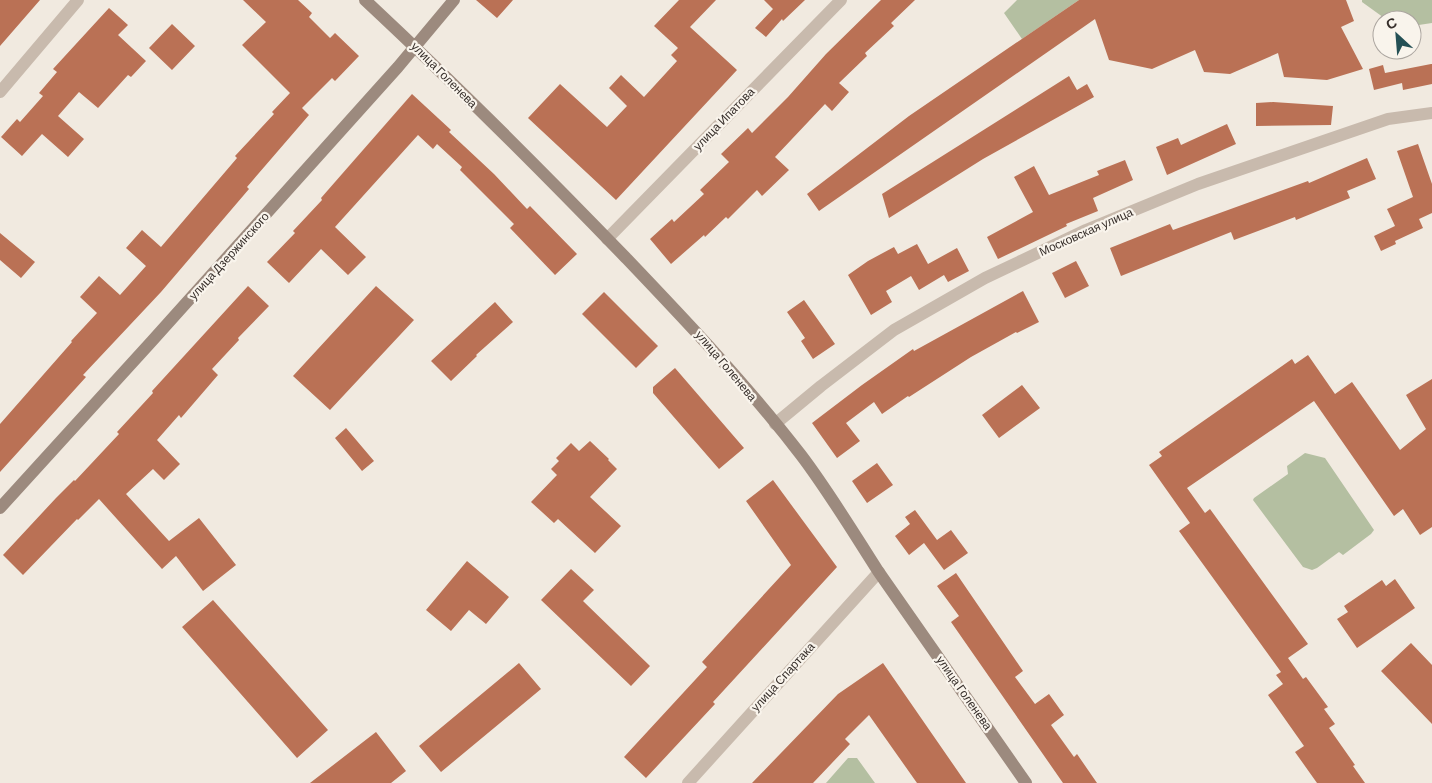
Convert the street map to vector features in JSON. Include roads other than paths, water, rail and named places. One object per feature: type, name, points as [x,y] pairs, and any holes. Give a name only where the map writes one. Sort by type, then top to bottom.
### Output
[{"type":"main road","name":"улица Голенева","points":[[365,0],[415,47],[695,330],[775,424],[821,483],[879,572],[1026,783]]},
{"type":"main road","name":"улица Дзержинского","points":[[0,508],[139,356],[415,47],[454,0]]},
{"type":"street","points":[[0,92],[78,0]]},
{"type":"street","name":"улица Ипатова","points":[[607,239],[841,0]]},
{"type":"street","name":"Московская улица","points":[[775,424],[894,330],[985,278],[1018,262],[1086,230],[1198,184],[1388,120],[1432,113]]},
{"type":"street","name":"улица Спартака","points":[[688,783],[879,572]]}]
